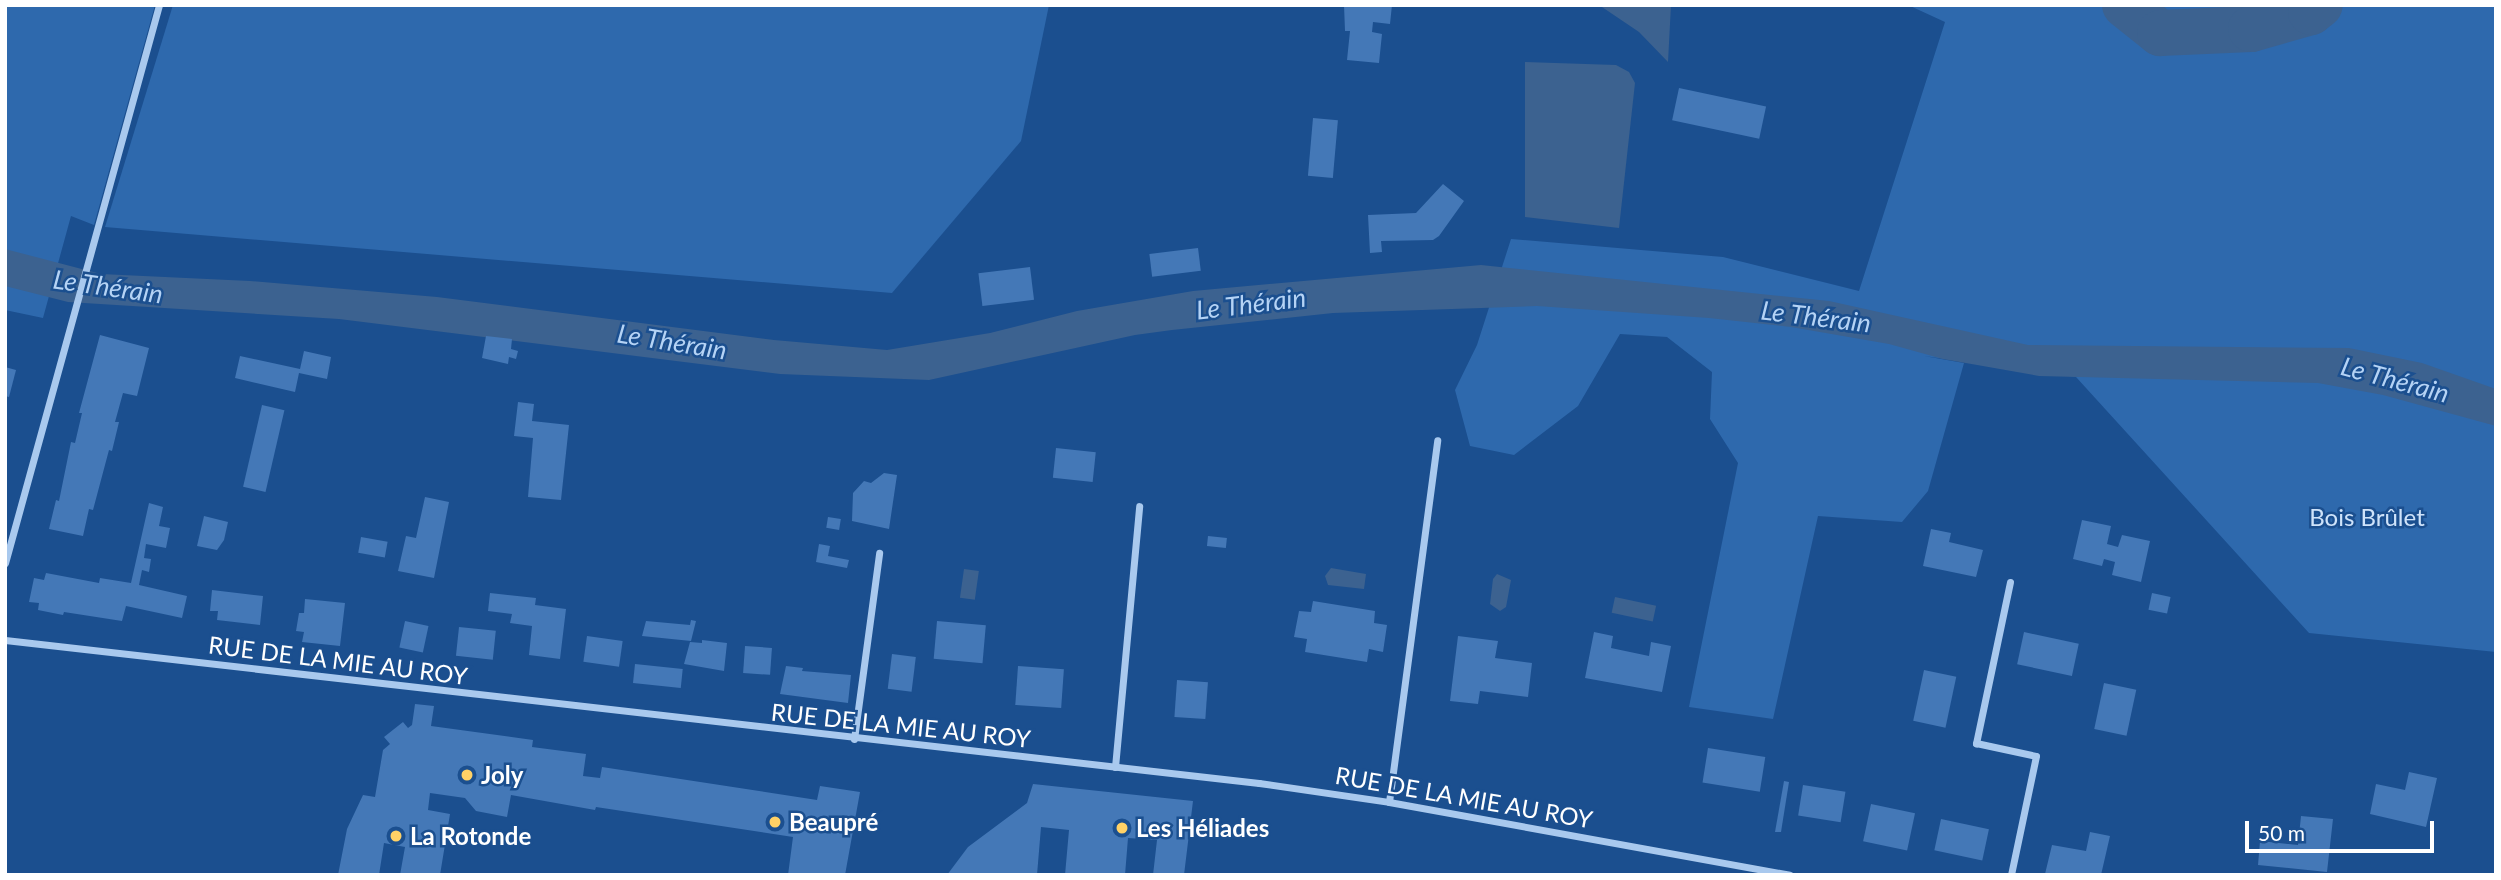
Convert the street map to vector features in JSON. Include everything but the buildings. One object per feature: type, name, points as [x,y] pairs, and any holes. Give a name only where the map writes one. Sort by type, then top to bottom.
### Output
[{"type":"street","points":[[5,563],[159,5]]},
{"type":"street","points":[[1389,802],[1437,440]]},
{"type":"street","points":[[1115,767],[1139,506]]},
{"type":"street","points":[[854,739],[879,553]]},
{"type":"street","points":[[2010,582],[1976,743],[2036,756],[2011,875]]},
{"type":"street","name":"RUE DE LA MIE AU ROY","points":[[5,640],[1115,767],[1389,802],[1789,875]]},
{"type":"green space","points":[[5,5],[155,5],[94,225],[71,216],[43,318],[5,310]]},
{"type":"green space","points":[[173,5],[1049,5],[1021,141],[892,293],[105,227]]},
{"type":"green space","name":"Bois Brûlet","points":[[1908,5],[2496,5],[2496,652],[2309,633],[2076,377],[1924,356],[1964,363],[1928,491],[1902,522],[1818,516],[1773,719],[1689,707],[1738,463],[1710,419],[1712,372],[1667,337],[1620,334],[1578,406],[1514,455],[1470,446],[1455,390],[1477,345],[1511,239],[1723,257],[1859,291],[1945,22]]},
{"type":"water","points":[[1599,5],[1671,5],[1668,62],[1639,32]]},
{"type":"water","points":[[1525,62],[1616,65],[1629,72],[1635,83],[1619,228],[1525,217]]},
{"type":"water","name":"Le Thérain","points":[[5,249],[101,274],[250,281],[437,297],[774,340],[887,350],[990,333],[1077,311],[1193,291],[1481,265],[1829,301],[2028,345],[2349,348],[2422,363],[2496,389],[2496,426],[2383,395],[2318,383],[2039,376],[1943,359],[1889,344],[1791,327],[1709,318],[1537,306],[1333,313],[1172,330],[1135,335],[929,380],[780,374],[339,319],[68,302],[5,286]]},
{"type":"water","points":[[1331,568],[1366,574],[1364,589],[1328,585],[1325,576]]},
{"type":"water","points":[[964,569],[979,571],[975,600],[960,598]]},
{"type":"water","points":[[1497,574],[1511,580],[1506,607],[1500,611],[1490,604],[1493,579]]},
{"type":"water","points":[[1615,597],[1656,606],[1653,621],[1612,613]]},
{"type":"waterway","points":[[2125,5],[2160,33],[2251,29],[2311,12],[2320,5]]},
{"type":"place","name":"Joly","points":[[467,775]]},
{"type":"place","name":"Beaupré","points":[[775,822]]},
{"type":"place","name":"Les Héliades","points":[[1122,828]]},
{"type":"place","name":"La Rotonde","points":[[396,836]]}]
